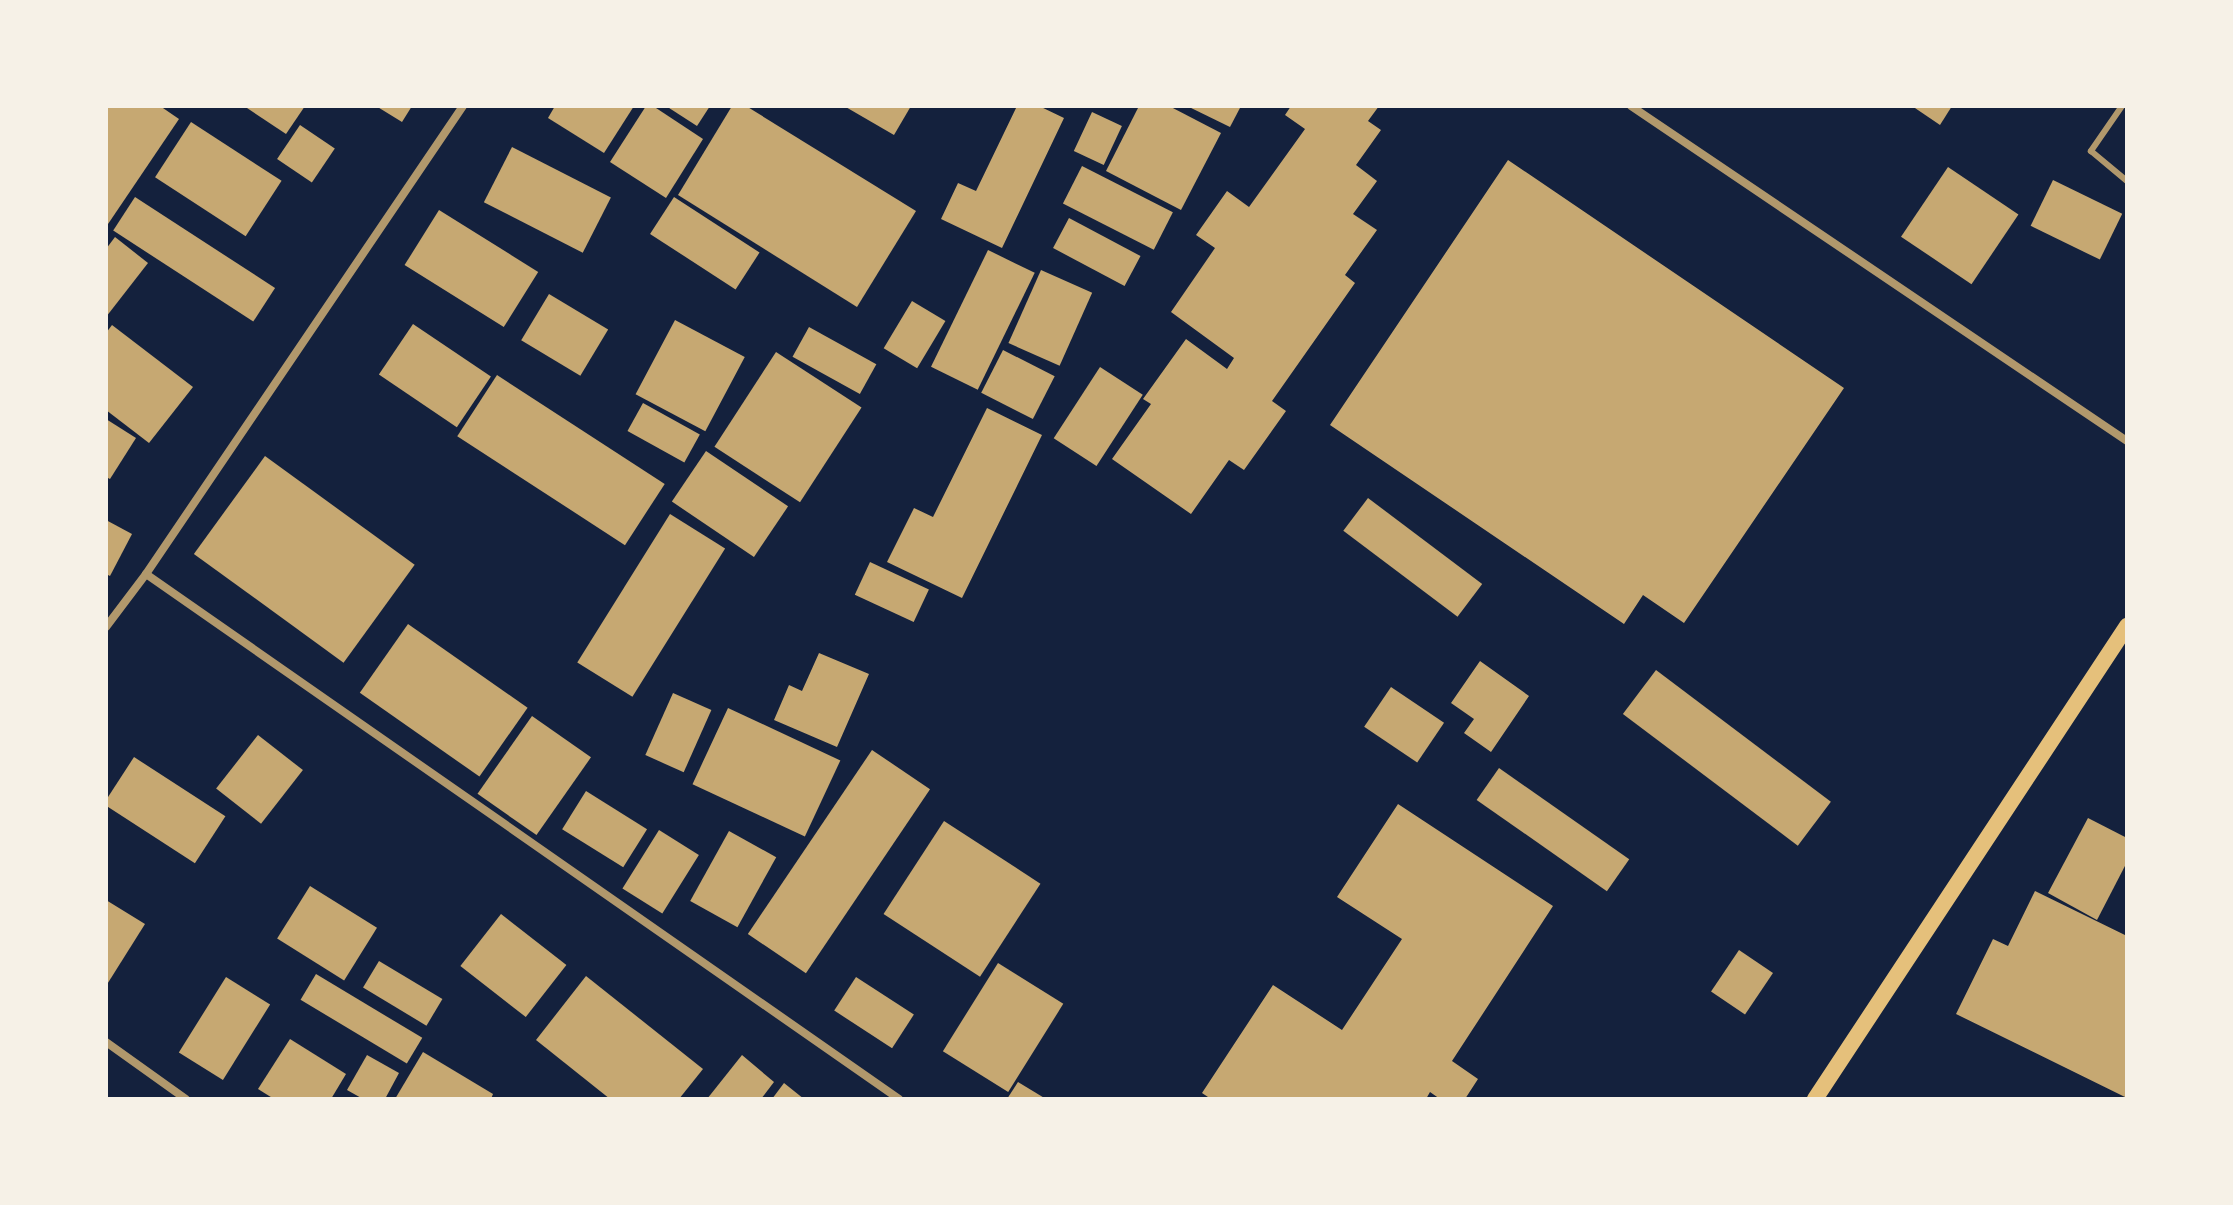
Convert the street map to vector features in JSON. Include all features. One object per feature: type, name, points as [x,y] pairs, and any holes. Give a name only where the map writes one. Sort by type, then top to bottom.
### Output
[{"type":"main road","points":[[1815,1099],[2127,626]]},
{"type":"street","points":[[106,627],[146,574],[463,106]]},
{"type":"street","points":[[1631,106],[2127,441]]},
{"type":"street","points":[[146,574],[899,1099]]},
{"type":"street","points":[[106,1042],[186,1099]]},
{"type":"lane","points":[[2122,106],[2091,151],[2127,181]]},
{"type":"building","points":[[106,106],[160,106],[179,119],[106,227]]},
{"type":"building","points":[[244,106],[305,106],[286,134]]},
{"type":"building","points":[[376,106],[412,106],[402,122]]},
{"type":"building","points":[[555,106],[634,106],[604,153],[548,118]]},
{"type":"building","points":[[646,106],[653,106],[703,139],[666,198],[610,162]]},
{"type":"building","points":[[666,106],[710,106],[697,126]]},
{"type":"building","points":[[732,106],[746,106],[916,211],[857,307],[678,195]]},
{"type":"building","points":[[844,106],[911,106],[894,135]]},
{"type":"building","points":[[1017,106],[1039,106],[1064,118],[1002,248],[941,219],[958,183],[976,191]]},
{"type":"building","points":[[1139,106],[1169,106],[1221,133],[1181,210],[1106,171]]},
{"type":"building","points":[[1187,106],[1241,106],[1230,127]]},
{"type":"building","points":[[1291,106],[1379,106],[1368,121],[1381,130],[1356,165],[1377,181],[1353,214],[1377,230],[1345,275],[1355,283],[1272,401],[1286,411],[1244,470],[1229,460],[1191,514],[1112,459],[1151,404],[1143,399],[1186,339],[1227,369],[1234,358],[1171,312],[1215,248],[1196,235],[1227,191],[1249,207],[1305,129],[1285,115]]},
{"type":"building","points":[[1912,106],[1952,106],[1940,125]]},
{"type":"building","points":[[1092,112],[1122,126],[1104,165],[1074,151]]},
{"type":"building","points":[[191,122],[282,181],[246,236],[155,177]]},
{"type":"building","points":[[300,125],[335,148],[312,182],[277,159]]},
{"type":"building","points":[[512,147],[611,197],[583,253],[484,202]]},
{"type":"building","points":[[1508,160],[1844,388],[1684,623],[1643,595],[1624,624],[1330,425]]},
{"type":"building","points":[[1082,166],[1173,212],[1154,250],[1063,203]]},
{"type":"building","points":[[1948,167],[2018,215],[1971,284],[1901,237]]},
{"type":"building","points":[[2053,180],[2122,214],[2100,260],[2031,226]]},
{"type":"building","points":[[135,197],[275,288],[253,322],[113,231]]},
{"type":"building","points":[[674,197],[760,253],[736,289],[650,234]]},
{"type":"building","points":[[439,210],[538,272],[504,327],[405,265]]},
{"type":"building","points":[[1069,218],[1141,256],[1125,286],[1053,248]]},
{"type":"building","points":[[115,237],[148,263],[106,317],[106,249]]},
{"type":"building","points":[[988,250],[1035,273],[978,390],[931,367]]},
{"type":"building","points":[[1041,270],[1092,293],[1060,366],[1008,343]]},
{"type":"building","points":[[549,294],[608,330],[580,376],[521,340]]},
{"type":"building","points":[[912,301],[945,321],[917,368],[884,348]]},
{"type":"building","points":[[675,320],[745,357],[705,431],[636,394]]},
{"type":"building","points":[[413,324],[491,377],[457,427],[379,375]]},
{"type":"building","points":[[112,325],[193,387],[149,443],[106,410],[106,333]]},
{"type":"building","points":[[809,327],[876,364],[860,394],[793,357]]},
{"type":"building","points":[[1003,350],[1055,376],[1033,419],[981,393]]},
{"type":"building","points":[[776,352],[862,408],[800,502],[714,447]]},
{"type":"building","points":[[1100,367],[1143,395],[1096,466],[1054,438]]},
{"type":"building","points":[[497,375],[665,484],[625,545],[457,436]]},
{"type":"building","points":[[643,403],[700,435],[684,463],[627,431]]},
{"type":"building","points":[[987,408],[1042,435],[962,598],[887,562],[914,508],[933,517]]},
{"type":"building","points":[[106,419],[136,438],[110,479],[106,477]]},
{"type":"building","points":[[706,451],[788,506],[754,557],[672,502]]},
{"type":"building","points":[[265,456],[415,565],[344,663],[194,554]]},
{"type":"building","points":[[1368,498],[1482,584],[1458,617],[1343,531]]},
{"type":"building","points":[[670,514],[725,548],[632,697],[577,662]]},
{"type":"building","points":[[106,520],[132,534],[110,576],[106,574]]},
{"type":"building","points":[[870,562],[929,589],[914,622],[855,595]]},
{"type":"building","points":[[408,624],[528,708],[479,777],[360,693]]},
{"type":"building","points":[[819,653],[869,674],[837,747],[774,720],[789,685],[802,691]]},
{"type":"building","points":[[1480,661],[1529,696],[1491,752],[1464,733],[1474,719],[1451,703]]},
{"type":"building","points":[[1656,670],[1831,802],[1798,846],[1623,714]]},
{"type":"building","points":[[1391,687],[1444,723],[1417,763],[1364,727]]},
{"type":"building","points":[[673,693],[711,710],[684,772],[645,755]]},
{"type":"building","points":[[728,708],[840,760],[805,837],[693,784]]},
{"type":"building","points":[[532,716],[591,757],[536,835],[478,794]]},
{"type":"building","points":[[258,735],[303,770],[261,824],[216,789]]},
{"type":"building","points":[[872,750],[930,789],[806,973],[748,934]]},
{"type":"building","points":[[134,757],[225,816],[195,863],[106,806],[106,800]]},
{"type":"building","points":[[1499,768],[1629,859],[1607,891],[1477,800]]},
{"type":"building","points":[[586,791],[647,829],[623,867],[562,829]]},
{"type":"building","points":[[1398,804],[1553,906],[1452,1061],[1478,1079],[1465,1099],[1440,1099],[1430,1092],[1426,1099],[1211,1099],[1202,1093],[1273,985],[1342,1030],[1402,939],[1337,897]]},
{"type":"building","points":[[2088,818],[2127,838],[2127,862],[2097,920],[2048,893]]},
{"type":"building","points":[[944,821],[1040,884],[980,977],[884,914]]},
{"type":"building","points":[[659,830],[699,855],[662,913],[622,889]]},
{"type":"building","points":[[729,831],[776,857],[737,927],[690,901]]},
{"type":"building","points":[[310,886],[377,928],[344,980],[277,939]]},
{"type":"building","points":[[2035,891],[2127,936],[2127,1098],[1956,1014],[1993,939],[2008,946]]},
{"type":"building","points":[[106,900],[145,924],[106,986]]},
{"type":"building","points":[[501,914],[566,965],[526,1017],[460,966]]},
{"type":"building","points":[[1739,950],[1773,973],[1745,1014],[1711,991]]},
{"type":"building","points":[[379,961],[442,999],[426,1026],[363,988]]},
{"type":"building","points":[[998,963],[1063,1004],[1008,1092],[943,1051]]},
{"type":"building","points":[[316,974],[422,1038],[407,1064],[301,1000]]},
{"type":"building","points":[[586,976],[703,1069],[679,1099],[610,1099],[536,1040]]},
{"type":"building","points":[[226,977],[270,1005],[223,1080],[179,1052]]},
{"type":"building","points":[[856,977],[914,1015],[892,1048],[834,1011]]},
{"type":"building","points":[[290,1039],[346,1074],[331,1099],[274,1099],[258,1089]]},
{"type":"building","points":[[423,1052],[493,1094],[491,1099],[395,1099]]},
{"type":"building","points":[[367,1055],[399,1073],[385,1099],[363,1099],[347,1090]]},
{"type":"building","points":[[742,1055],[774,1082],[761,1099],[707,1099]]},
{"type":"building","points":[[1018,1082],[1046,1099],[1007,1099]]},
{"type":"building","points":[[784,1083],[804,1099],[772,1099]]}]
